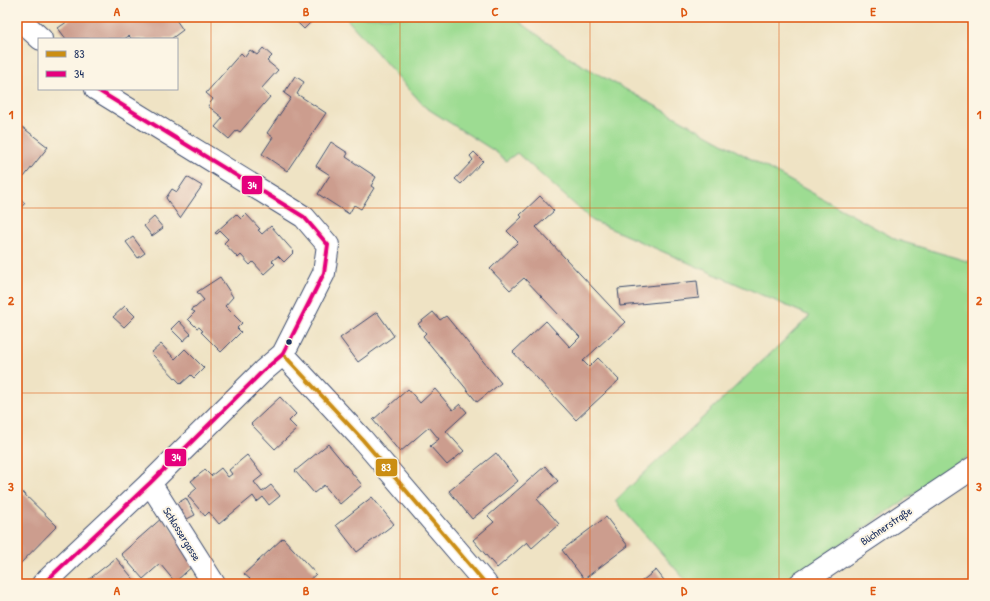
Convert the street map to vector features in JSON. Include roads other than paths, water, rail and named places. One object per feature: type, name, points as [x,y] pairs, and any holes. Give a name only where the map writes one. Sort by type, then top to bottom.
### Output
[{"type":"street","points":[[20,19],[40,38]]},
{"type":"street","points":[[43,584],[283,354],[324,273],[328,244],[304,217],[98,90]]},
{"type":"street","points":[[283,354],[362,439],[486,584]]},
{"type":"street","name":"Büchnerstraße","points":[[800,584],[973,468]]},
{"type":"street","name":"Schlossergasse","points":[[150,483],[214,584]]}]
